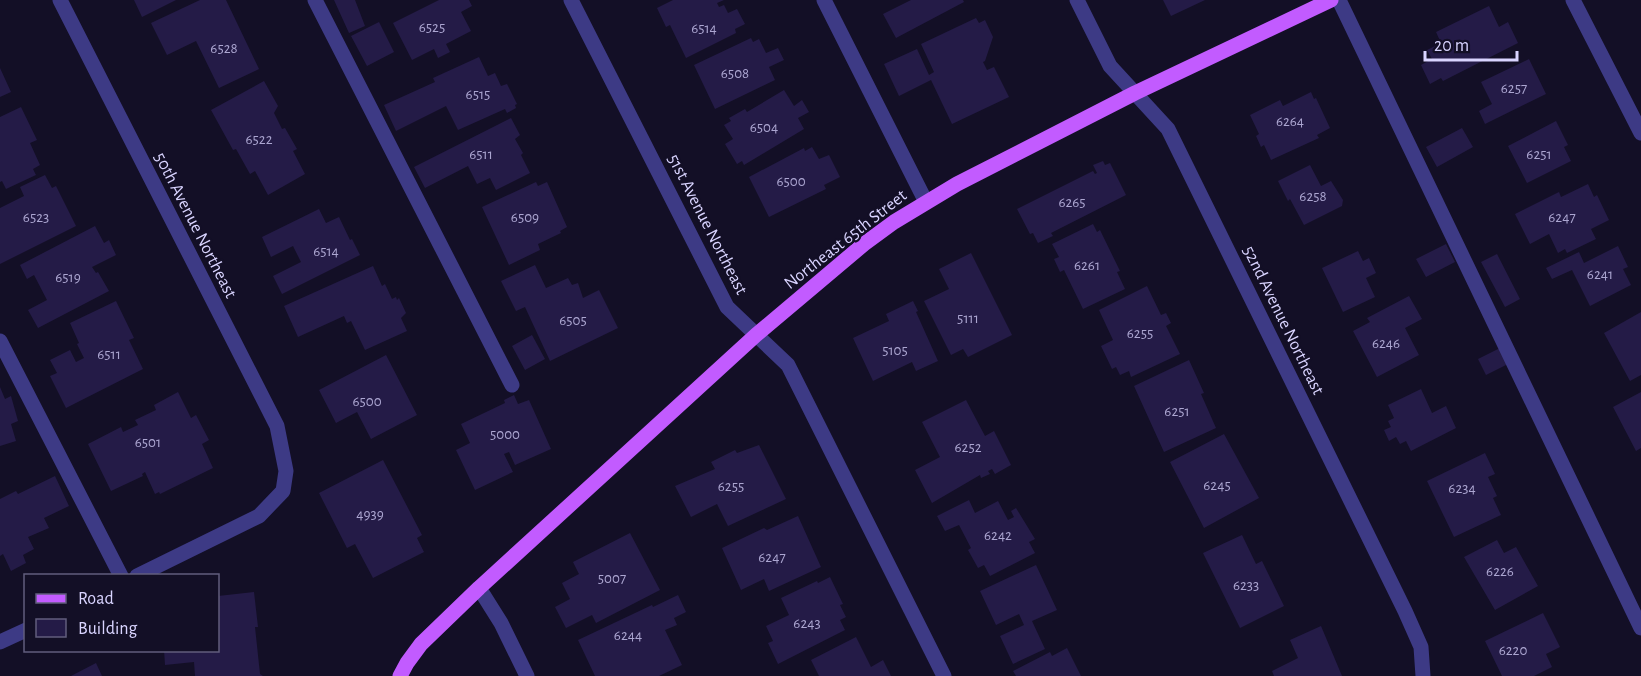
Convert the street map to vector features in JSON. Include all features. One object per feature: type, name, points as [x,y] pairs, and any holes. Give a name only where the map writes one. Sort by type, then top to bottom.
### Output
[{"type":"main road","name":"Northeast 65th Street","points":[[400,676],[421,644],[480,588],[756,335],[864,244],[894,222],[926,202],[1136,93],[1331,0]]},
{"type":"street","name":"50th Avenue Northeast","points":[[60,0],[277,426],[286,471],[283,491],[260,516],[141,574]]},
{"type":"street","points":[[315,0],[512,385]]},
{"type":"street","name":"51st Avenue Northeast","points":[[571,0],[727,307],[788,364],[944,676]]},
{"type":"street","points":[[824,0],[926,202]]},
{"type":"street","name":"52nd Avenue Northeast","points":[[1077,0],[1110,66],[1168,129],[1405,611],[1421,647],[1423,676]]},
{"type":"street","points":[[1339,0],[1641,628]]},
{"type":"street","points":[[1572,0],[1641,133]]},
{"type":"street","points":[[0,341],[120,574]]},
{"type":"street","points":[[480,588],[501,623],[527,676]]},
{"type":"street","points":[[0,642],[24,631]]},
{"type":"building","points":[[134,0],[176,0],[142,17]]},
{"type":"building","points":[[200,0],[226,0],[259,69],[219,88],[196,41],[167,55],[151,23]]},
{"type":"building","points":[[334,0],[355,0],[365,26],[349,33]]},
{"type":"building","points":[[439,0],[469,0],[472,6],[461,12],[471,31],[446,44],[450,52],[438,58],[434,49],[412,60],[393,23]]},
{"type":"building","points":[[673,0],[724,0],[717,3],[719,7],[724,5],[728,13],[737,9],[745,24],[735,29],[736,33],[686,58],[670,25],[666,27],[657,8]]},
{"type":"building","points":[[911,0],[963,0],[964,2],[896,38],[883,14]]},
{"type":"building","points":[[1163,0],[1205,0],[1171,16]]},
{"type":"building","points":[[1489,6],[1499,27],[1508,22],[1518,43],[1443,81],[1441,78],[1430,84],[1421,65],[1432,59],[1427,50],[1441,43],[1436,32]]},
{"type":"building","points":[[976,18],[979,23],[985,20],[993,37],[983,62],[987,70],[994,67],[1009,97],[952,124],[931,80],[899,96],[884,64],[917,49],[929,75],[934,72],[921,44]]},
{"type":"building","points":[[379,22],[394,52],[367,66],[351,36]]},
{"type":"building","points":[[751,38],[753,42],[759,39],[766,53],[778,48],[784,60],[769,67],[775,80],[715,109],[694,65]]},
{"type":"building","points":[[479,57],[488,76],[495,73],[501,86],[507,84],[517,104],[516,108],[507,113],[505,109],[458,130],[446,106],[396,131],[384,105],[435,82],[433,78]]},
{"type":"building","points":[[1529,59],[1546,94],[1485,124],[1479,111],[1492,104],[1481,82]]},
{"type":"building","points":[[0,68],[11,92],[0,97]]},
{"type":"building","points":[[264,81],[278,106],[274,113],[282,129],[285,128],[297,149],[293,151],[305,174],[268,195],[255,171],[250,174],[236,149],[233,150],[211,110]]},
{"type":"building","points":[[784,90],[794,106],[802,100],[809,112],[798,118],[804,129],[744,165],[742,161],[737,164],[725,144],[733,139],[724,125],[731,121],[729,118],[745,109],[747,112]]},
{"type":"building","points":[[1311,92],[1330,128],[1317,135],[1319,138],[1271,160],[1264,145],[1261,147],[1256,136],[1259,134],[1250,115],[1280,100],[1283,106]]},
{"type":"building","points":[[21,107],[37,140],[30,143],[40,165],[33,169],[36,175],[6,189],[2,181],[0,182],[0,117]]},
{"type":"building","points":[[511,118],[520,135],[515,139],[530,173],[496,190],[490,178],[477,184],[468,166],[425,188],[414,167]]},
{"type":"building","points":[[1556,121],[1568,145],[1564,147],[1571,161],[1527,183],[1508,146]]},
{"type":"building","points":[[1462,128],[1473,147],[1437,167],[1426,147]]},
{"type":"building","points":[[812,147],[819,159],[829,155],[840,177],[824,185],[826,189],[769,217],[749,177],[804,148],[805,151]]},
{"type":"building","points":[[1103,161],[1105,165],[1110,163],[1126,195],[1051,233],[1053,236],[1038,243],[1033,233],[1030,234],[1017,209],[1093,171],[1097,173],[1093,165]]},
{"type":"building","points":[[1310,165],[1321,186],[1331,181],[1343,200],[1342,206],[1304,225],[1278,181]]},
{"type":"building","points":[[45,175],[52,188],[56,186],[76,226],[0,264],[0,208],[24,196],[20,187]]},
{"type":"building","points":[[536,182],[538,186],[547,182],[567,227],[560,231],[561,233],[538,244],[540,250],[509,265],[482,207]]},
{"type":"building","points":[[1588,184],[1594,197],[1597,195],[1609,220],[1591,229],[1596,239],[1567,253],[1565,249],[1558,253],[1549,234],[1530,244],[1515,214],[1559,192],[1561,197]]},
{"type":"building","points":[[319,209],[326,223],[339,217],[360,255],[282,294],[273,276],[301,262],[293,246],[271,257],[262,237]]},
{"type":"building","points":[[1093,224],[1097,232],[1100,230],[1120,271],[1117,272],[1125,289],[1083,309],[1064,270],[1060,272],[1054,259],[1059,257],[1052,244]]},
{"type":"building","points":[[95,226],[104,243],[109,240],[116,255],[92,267],[96,273],[98,272],[109,291],[38,328],[28,310],[47,300],[34,275],[27,279],[20,265]]},
{"type":"building","points":[[1446,244],[1455,262],[1426,277],[1416,259]]},
{"type":"building","points":[[1618,246],[1628,267],[1623,269],[1631,285],[1590,306],[1572,270],[1552,279],[1546,268],[1579,252],[1584,263]]},
{"type":"building","points":[[1358,251],[1363,261],[1369,258],[1376,273],[1366,278],[1375,297],[1343,312],[1322,268]]},
{"type":"building","points":[[971,253],[1012,335],[968,357],[963,349],[951,355],[924,301],[949,289],[939,269]]},
{"type":"building","points":[[1497,254],[1520,299],[1505,307],[1481,262]]},
{"type":"building","points":[[535,265],[546,288],[568,278],[572,285],[578,283],[583,298],[599,290],[618,328],[550,361],[525,307],[516,311],[501,281]]},
{"type":"building","points":[[373,266],[382,286],[385,284],[392,299],[399,298],[406,313],[401,318],[407,331],[365,350],[351,321],[347,323],[344,316],[298,337],[284,306]]},
{"type":"building","points":[[1147,286],[1161,315],[1166,313],[1171,323],[1166,326],[1180,354],[1131,377],[1129,371],[1120,375],[1116,367],[1112,369],[1101,346],[1113,340],[1099,310]]},
{"type":"building","points":[[1409,296],[1422,319],[1405,328],[1419,355],[1377,377],[1353,331],[1370,322],[1367,318]]},
{"type":"building","points":[[116,301],[134,338],[129,340],[143,369],[66,408],[50,376],[57,373],[50,360],[70,350],[76,362],[84,358],[70,323]]},
{"type":"building","points":[[913,301],[938,361],[916,371],[912,362],[873,381],[853,338],[889,321],[886,314]]},
{"type":"building","points":[[1641,312],[1641,375],[1630,381],[1604,333]]},
{"type":"building","points":[[532,335],[545,359],[525,370],[512,346]]},
{"type":"building","points":[[1500,348],[1508,364],[1486,375],[1478,359]]},
{"type":"building","points":[[386,355],[417,415],[371,439],[357,412],[336,423],[319,390]]},
{"type":"building","points":[[1189,360],[1216,428],[1164,452],[1134,386]]},
{"type":"building","points":[[0,387],[5,399],[11,396],[18,421],[11,424],[16,441],[0,446]]},
{"type":"building","points":[[1421,389],[1432,413],[1446,406],[1456,428],[1411,451],[1406,441],[1400,444],[1396,437],[1389,441],[1384,430],[1391,427],[1388,421],[1394,418],[1388,405]]},
{"type":"building","points":[[178,392],[191,418],[196,415],[209,440],[202,444],[213,468],[160,494],[159,492],[155,494],[145,472],[143,476],[111,491],[88,444],[121,427],[123,432],[138,425],[135,420],[156,410],[154,405]]},
{"type":"building","points":[[1641,392],[1641,448],[1636,451],[1613,407]]},
{"type":"building","points":[[514,395],[518,404],[529,400],[551,449],[515,465],[509,452],[504,454],[513,472],[475,490],[456,450],[470,443],[461,424],[505,403],[504,400]]},
{"type":"building","points":[[966,400],[985,436],[994,431],[1011,465],[995,474],[992,469],[988,471],[990,474],[981,478],[980,475],[932,503],[915,470],[940,457],[922,422]]},
{"type":"building","points":[[1224,434],[1259,498],[1204,528],[1170,462]]},
{"type":"building","points":[[759,445],[786,499],[728,526],[717,504],[691,517],[675,486],[715,469],[711,462],[735,450],[737,453]]},
{"type":"building","points":[[1485,453],[1495,474],[1488,477],[1497,496],[1493,498],[1501,515],[1454,537],[1427,481]]},
{"type":"building","points":[[383,460],[422,535],[417,538],[424,552],[373,578],[355,544],[347,548],[319,493]]},
{"type":"building","points":[[55,476],[69,506],[44,518],[49,528],[28,537],[34,549],[23,555],[26,563],[11,571],[3,554],[0,556],[0,499],[16,491],[18,494]]},
{"type":"building","points":[[969,500],[975,513],[998,501],[1008,520],[1014,517],[1011,511],[1016,508],[1035,539],[1029,542],[1035,553],[990,576],[984,565],[978,568],[968,550],[971,548],[959,525],[945,531],[937,516]]},
{"type":"building","points":[[798,516],[821,567],[769,591],[764,579],[741,590],[722,548],[764,528],[767,530]]},
{"type":"building","points":[[630,533],[660,590],[596,623],[592,615],[566,628],[555,607],[570,599],[562,583],[579,574],[573,562]]},
{"type":"building","points":[[1242,535],[1256,564],[1262,561],[1284,606],[1240,628],[1203,553]]},
{"type":"building","points":[[1497,540],[1504,553],[1516,547],[1538,586],[1495,610],[1464,557]]},
{"type":"building","points":[[1036,565],[1057,610],[1032,621],[1045,649],[1013,664],[1000,636],[1024,625],[1019,614],[996,625],[980,591]]},
{"type":"building","points":[[830,577],[843,604],[840,605],[846,617],[840,620],[845,630],[778,664],[768,643],[773,641],[766,626],[789,615],[781,598]]},
{"type":"building","points":[[254,592],[260,674],[263,676],[195,676],[194,662],[165,665],[164,652],[219,652],[219,596]]},
{"type":"building","points":[[678,595],[686,612],[674,618],[677,625],[665,630],[682,665],[659,676],[595,676],[578,640]]},
{"type":"building","points":[[1543,613],[1560,647],[1546,654],[1552,667],[1534,676],[1502,676],[1485,641]]},
{"type":"building","points":[[1321,626],[1342,676],[1274,676],[1272,671],[1298,658],[1290,640]]},
{"type":"building","points":[[856,637],[871,667],[883,660],[891,676],[819,676],[811,660]]},
{"type":"building","points":[[1067,648],[1081,676],[1016,676],[1013,671],[1050,652],[1052,656]]},
{"type":"building","points":[[96,663],[102,676],[71,676]]}]
